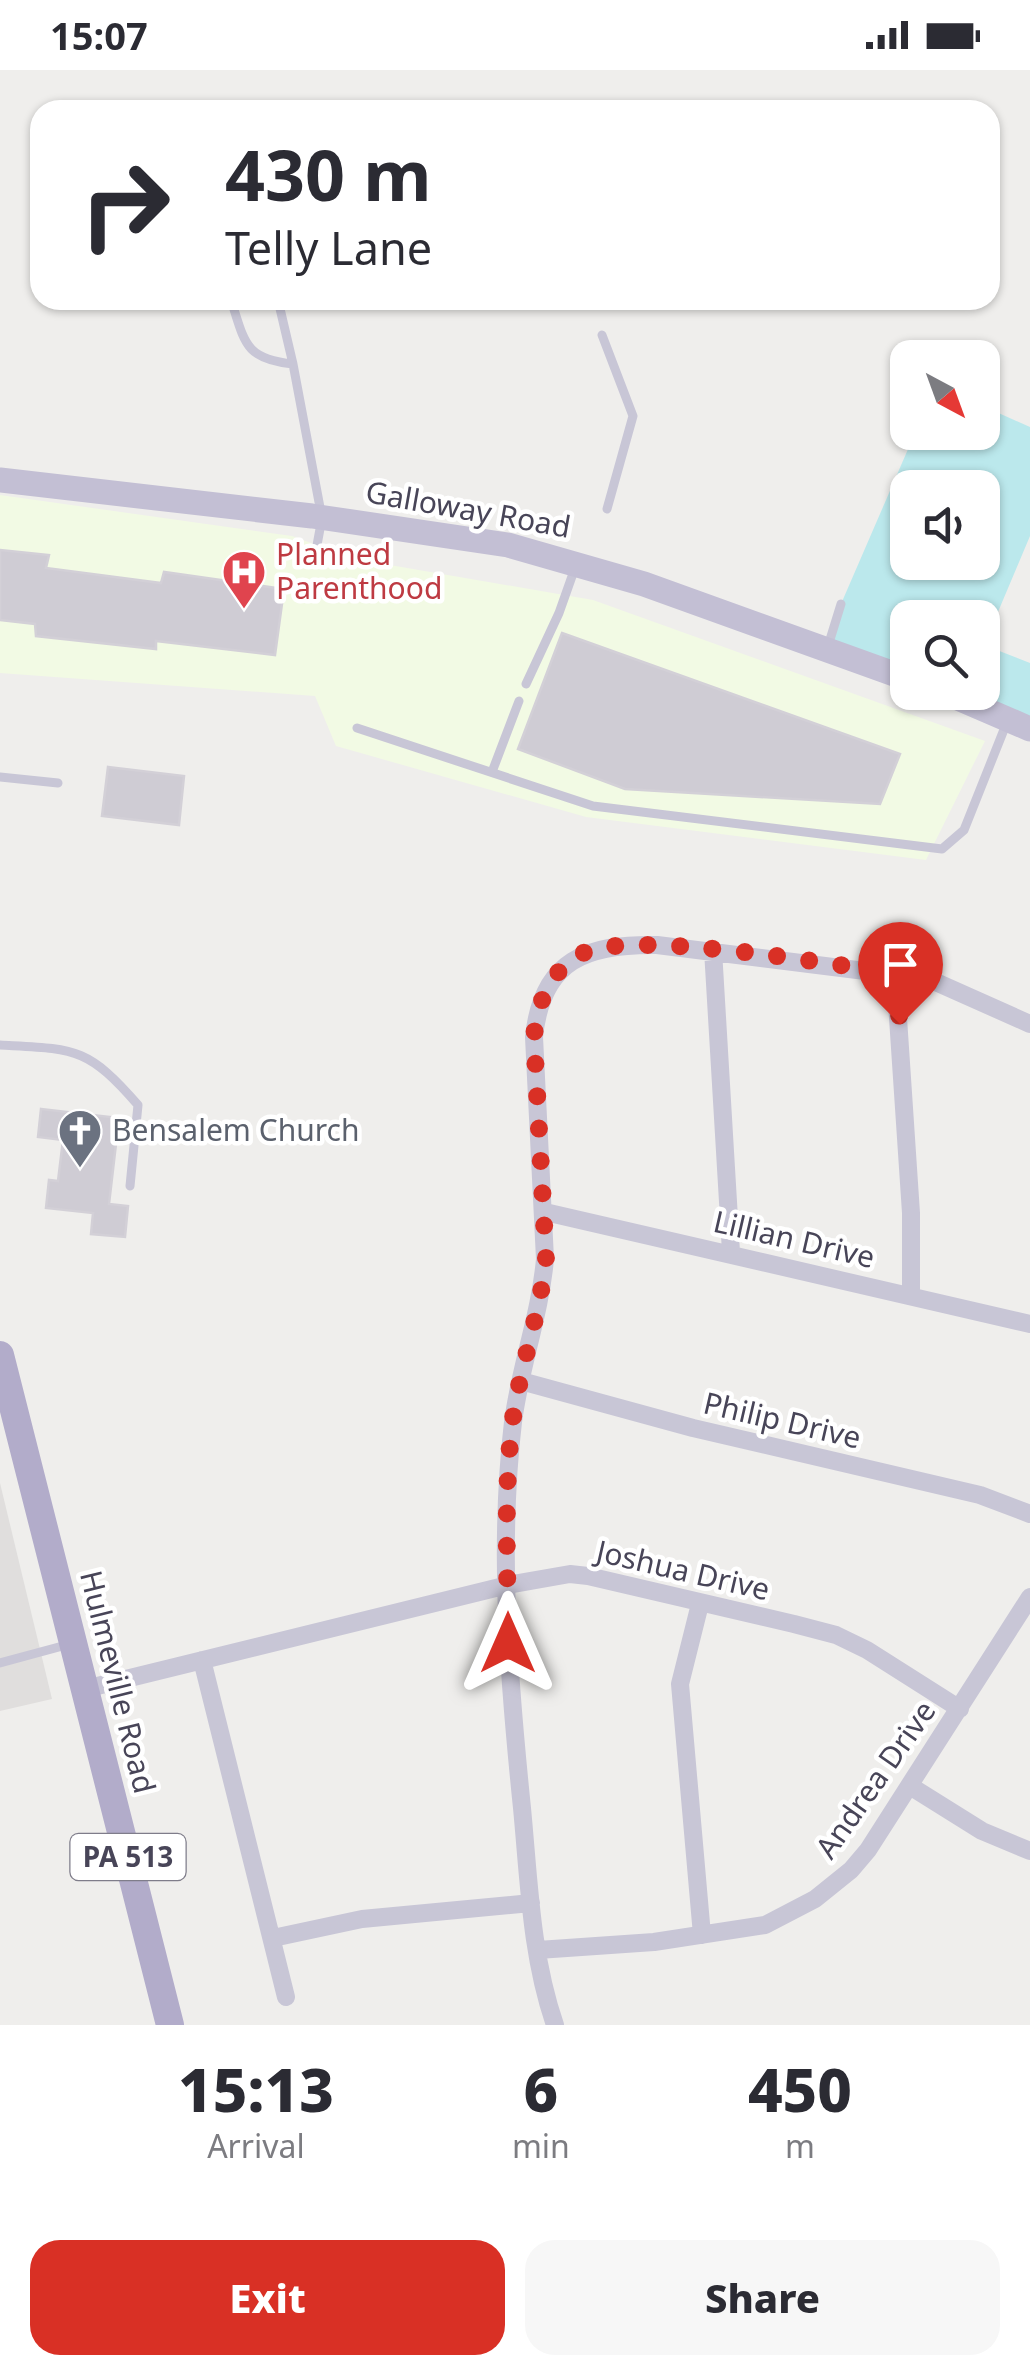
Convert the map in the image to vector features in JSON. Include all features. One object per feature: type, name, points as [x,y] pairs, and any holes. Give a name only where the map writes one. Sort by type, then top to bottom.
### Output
[{"type":"main road","name":"Galloway Road","points":[[0,480],[508,544],[576,562],[890,671]]},
{"type":"main road","points":[[986,710],[1019,724]]},
{"type":"main road","name":"Hulmeville Road","points":[[0,1354],[170,2025]]},
{"type":"street","points":[[555,2025],[542,1988],[512,1728],[508,1585],[510,1454],[521,1381],[542,1295],[545,1212],[534,1037],[538,1005],[569,962],[598,948],[657,945],[895,973],[962,991],[1030,1024]]},
{"type":"street","points":[[713,950],[731,1252]]},
{"type":"street","points":[[895,973],[911,1213],[911,1296]]},
{"type":"street","name":"Lillian Drive","points":[[545,1212],[1030,1324]]},
{"type":"street","name":"Philip Drive","points":[[521,1381],[693,1428],[980,1495],[1030,1514]]},
{"type":"street","name":"Joshua Drive","points":[[85,1689],[508,1585],[570,1574],[836,1635],[888,1662],[960,1709]]},
{"type":"street","name":"Andrea Drive","points":[[538,1950],[654,1942],[765,1925],[815,1899],[852,1870],[1030,1596]]},
{"type":"street","points":[[700,1604],[680,1684],[702,1935]]},
{"type":"street","points":[[202,1660],[286,1996]]},
{"type":"street","points":[[910,1786],[982,1831],[1030,1851]]},
{"type":"street","points":[[273,1938],[362,1919],[531,1904]]},
{"type":"lane","points":[[234,310],[245,344],[252,352],[269,361],[293,364]]},
{"type":"lane","points":[[280,310],[322,518],[315,556]]},
{"type":"lane","points":[[602,334],[633,416],[607,509]]},
{"type":"lane","points":[[526,684],[560,613],[576,562]]},
{"type":"lane","points":[[827,648],[842,604]]},
{"type":"lane","points":[[492,772],[519,701]]},
{"type":"lane","points":[[357,728],[594,806],[942,849],[964,830],[1019,724]]},
{"type":"lane","points":[[0,776],[58,783]]},
{"type":"lane","points":[[0,1045],[71,1049],[110,1073],[138,1105],[130,1186]]},
{"type":"lane","points":[[0,1663],[74,1643]]},
{"type":"shaded area","points":[[1000,414],[1030,427],[1030,536],[1000,607],[1000,600],[890,600],[890,672],[827,648],[841,604],[890,491],[890,580],[1000,580],[1000,470],[899,470],[908,450],[1000,450]]},
{"type":"shaded area","points":[[0,495],[292,536],[355,559],[593,600],[985,741],[926,860],[586,817],[336,746],[315,696],[0,673]]},
{"type":"shaded area","points":[[1000,651],[1030,663],[1030,729],[985,710],[1000,710]]},
{"type":"shaded area","points":[[0,1483],[52,1699],[0,1711]]},
{"type":"building","points":[[0,550],[49,555],[46,568],[161,583],[164,572],[284,589],[275,655],[156,641],[156,649],[36,636],[35,624],[0,620]]},
{"type":"building","points":[[562,633],[900,754],[880,804],[625,789],[518,749]]},
{"type":"building","points":[[108,767],[184,776],[179,825],[102,816]]},
{"type":"building","points":[[41,1109],[119,1118],[109,1204],[128,1206],[125,1237],[91,1234],[93,1213],[46,1208],[49,1180],[58,1181],[63,1140],[38,1137]]},
{"type":"place","name":"Planned Parenthood","points":[[244,610]]},
{"type":"place","name":"Bensalem Church","points":[[80,1169]]},
{"type":"route","points":[[508,1643],[510,1454],[546,1259],[534,1090],[536,1018],[546,990],[569,962],[598,948],[624,944],[713,950],[895,973],[900,1024]]}]
